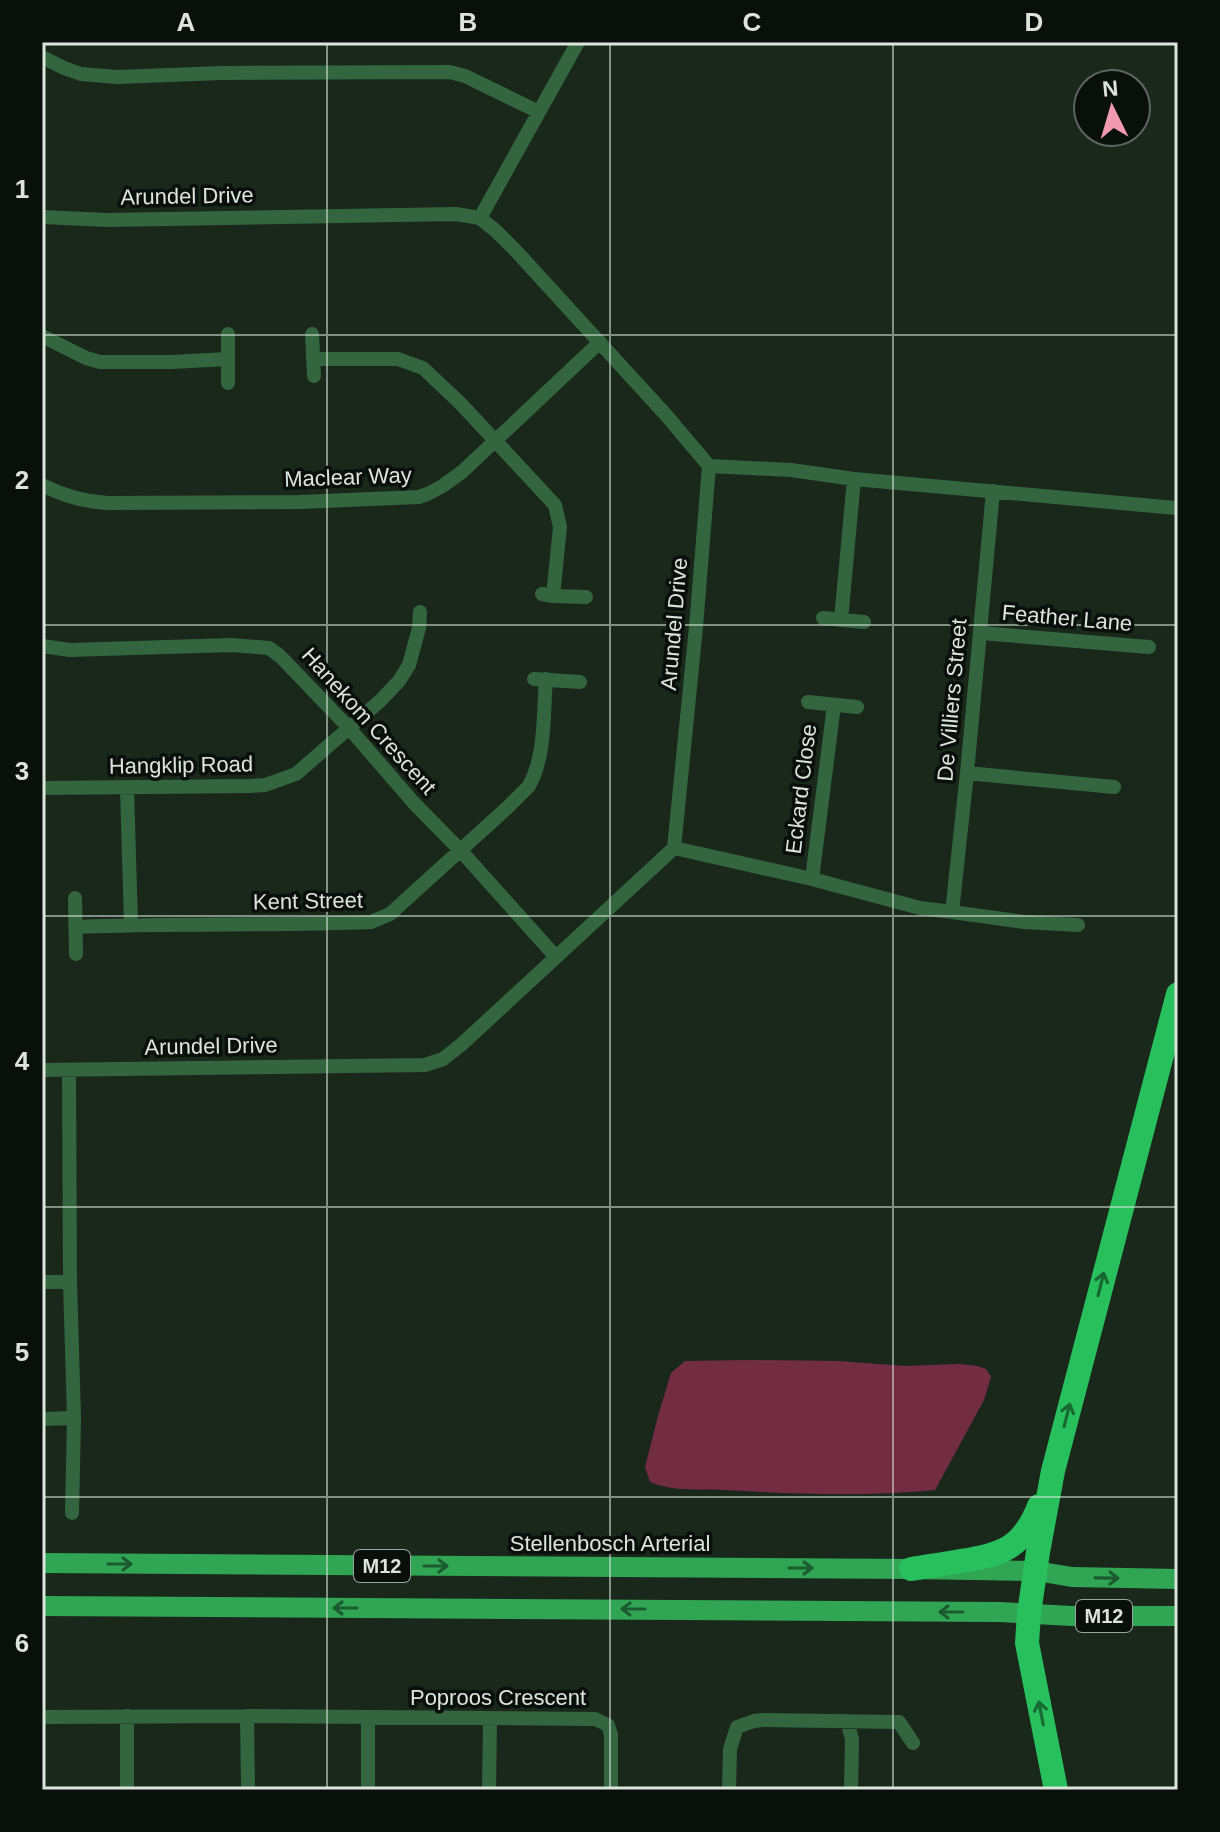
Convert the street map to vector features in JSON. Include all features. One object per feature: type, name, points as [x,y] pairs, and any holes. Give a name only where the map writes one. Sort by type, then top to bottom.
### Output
[{"type":"highway","points":[[1056,1790],[1027,1643],[1029,1613],[1053,1471],[1178,994]]},
{"type":"highway","points":[[911,1569],[983,1558],[1006,1550],[1033,1521],[1053,1471]]},
{"type":"main road","name":"Stellenbosch Arterial","points":[[42,1563],[911,1569],[1036,1571],[1072,1577],[1178,1579]]},
{"type":"main road","name":"M12","points":[[42,1606],[1178,1616]]},
{"type":"street","points":[[578,42],[480,218],[516,251],[709,466],[791,470],[854,479],[1176,508]]},
{"type":"street","points":[[42,57],[81,74],[117,77],[450,72],[465,76],[539,112]]},
{"type":"street","name":"Arundel Drive","points":[[42,217],[107,220],[456,214],[480,218]]},
{"type":"street","points":[[228,334],[228,383]]},
{"type":"street","points":[[312,334],[314,376]]},
{"type":"street","points":[[42,336],[100,362],[227,359]]},
{"type":"street","name":"Maclear Way","points":[[42,485],[72,498],[108,503],[404,499],[431,494],[494,441],[600,342]]},
{"type":"street","points":[[313,359],[398,359],[412,362],[434,377],[555,505],[560,527],[548,595],[586,597]]},
{"type":"street","name":"Arundel Drive","points":[[42,1070],[398,1065],[434,1063],[456,1049],[674,848],[709,466]]},
{"type":"street","points":[[841,620],[854,479]]},
{"type":"street","name":"De Villiers Street","points":[[952,912],[993,491]]},
{"type":"street","name":"Hangklip Road","points":[[42,788],[249,786],[265,785],[296,774],[380,701],[404,673],[415,644],[420,612]]},
{"type":"street","points":[[823,618],[864,622]]},
{"type":"street","name":"Feather Lane","points":[[981,633],[1149,647]]},
{"type":"street","name":"Hanekom Crescent","points":[[42,646],[70,650],[232,645],[269,648],[349,728],[556,957]]},
{"type":"street","name":"Kent Street","points":[[75,927],[371,922],[390,914],[529,786],[539,760],[540,679],[580,682]]},
{"type":"street","name":"Eckard Close","points":[[808,702],[857,707]]},
{"type":"street","name":"Eckard Close","points":[[812,879],[834,705]]},
{"type":"street","points":[[967,773],[1114,787]]},
{"type":"street","points":[[127,789],[131,924]]},
{"type":"street","points":[[674,848],[812,879],[920,908],[1024,922],[1078,925]]},
{"type":"street","points":[[75,898],[76,954]]},
{"type":"street","points":[[69,1070],[74,1418],[72,1513]]},
{"type":"street","points":[[42,1282],[70,1282]]},
{"type":"street","points":[[42,1419],[74,1418]]},
{"type":"street","points":[[127,1716],[127,1790]]},
{"type":"street","points":[[247,1716],[248,1790]]},
{"type":"street","name":"Poproos Crescent","points":[[42,1717],[595,1719],[608,1725],[611,1735],[611,1790]]},
{"type":"street","points":[[368,1718],[368,1790]]},
{"type":"street","points":[[489,1790],[490,1719]]},
{"type":"street","points":[[729,1790],[732,1738],[737,1727],[754,1721],[899,1722],[913,1743]]},
{"type":"street","points":[[847,1721],[852,1739],[851,1790]]},
{"type":"shaded area","points":[[752,1360],[905,1366],[960,1364],[986,1369],[991,1377],[984,1400],[935,1490],[803,1494],[686,1489],[650,1482],[645,1467],[671,1373],[685,1361]]}]
